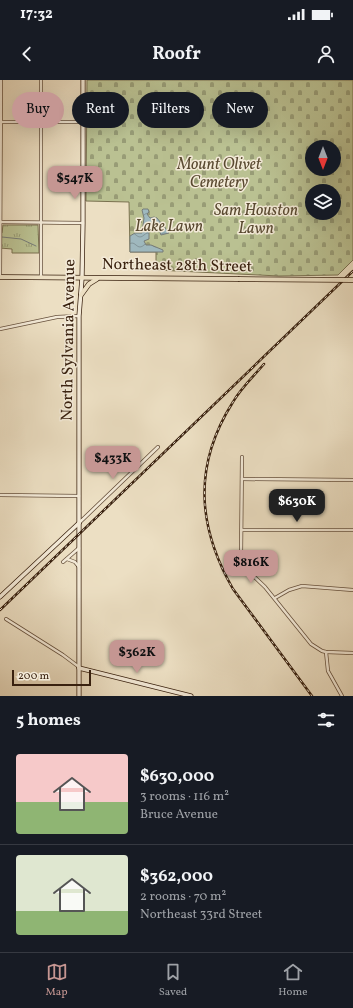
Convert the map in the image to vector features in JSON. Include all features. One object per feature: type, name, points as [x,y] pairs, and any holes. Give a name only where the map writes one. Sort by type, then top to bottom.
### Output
[{"type":"main road","name":"North Sylvania Avenue","points":[[83,80],[83,92]]},
{"type":"main road","name":"North Sylvania Avenue","points":[[79,696],[80,316],[83,223],[83,128]]},
{"type":"main road","name":"Northeast 28th Street","points":[[0,277],[353,280]]},
{"type":"main road","points":[[81,295],[89,284],[100,278]]},
{"type":"main road","points":[[0,597],[79,523]]},
{"type":"main road","points":[[79,668],[191,696]]},
{"type":"street","points":[[0,277],[1,80]]},
{"type":"street","points":[[41,80],[41,92]]},
{"type":"street","points":[[0,122],[12,122]]},
{"type":"street","points":[[40,128],[41,278]]},
{"type":"street","points":[[0,222],[83,223]]},
{"type":"street","points":[[0,328],[57,317],[80,316]]},
{"type":"street","points":[[79,523],[158,447]]},
{"type":"street","points":[[242,457],[241,557],[244,567],[275,598],[307,641],[322,651],[353,653]]},
{"type":"street","points":[[242,479],[353,480]]},
{"type":"street","points":[[0,495],[79,496]]},
{"type":"street","points":[[242,530],[353,530]]},
{"type":"street","points":[[63,562],[79,548]]},
{"type":"street","points":[[66,559],[75,562],[79,567]]},
{"type":"street","points":[[275,598],[289,590],[302,586],[353,590]]},
{"type":"street","points":[[6,619],[63,655],[79,668]]},
{"type":"street","points":[[326,652],[328,671],[342,696]]},
{"type":"green space","name":"Mount Olivet Cemetery","points":[[87,80],[353,80],[353,260],[338,275],[279,276],[156,270],[156,252],[130,252],[129,202],[86,201],[87,128],[129,128],[129,92],[87,92]]},
{"type":"green space","points":[[3,225],[38,225],[39,253],[12,253],[12,249],[0,248],[0,233],[2,233]]},
{"type":"water","points":[[143,209],[148,209],[149,212],[147,214],[150,218],[157,218],[169,233],[161,235],[158,227],[149,231],[149,239],[144,241],[146,245],[151,245],[163,250],[163,252],[130,252],[130,236],[135,233],[142,233],[144,218]]},
{"type":"waterway","points":[[2,237],[21,239],[36,246]]},
{"type":"railway","points":[[0,610],[353,271]]},
{"type":"railway","points":[[264,364],[236,397],[220,426],[211,449],[206,472],[204,496],[207,519],[212,542],[233,589],[312,696]]},
{"type":"park label","name":"Sam Houston Lawn","points":[[256,220]]},
{"type":"park label","name":"Lake Lawn","points":[[169,227]]}]
